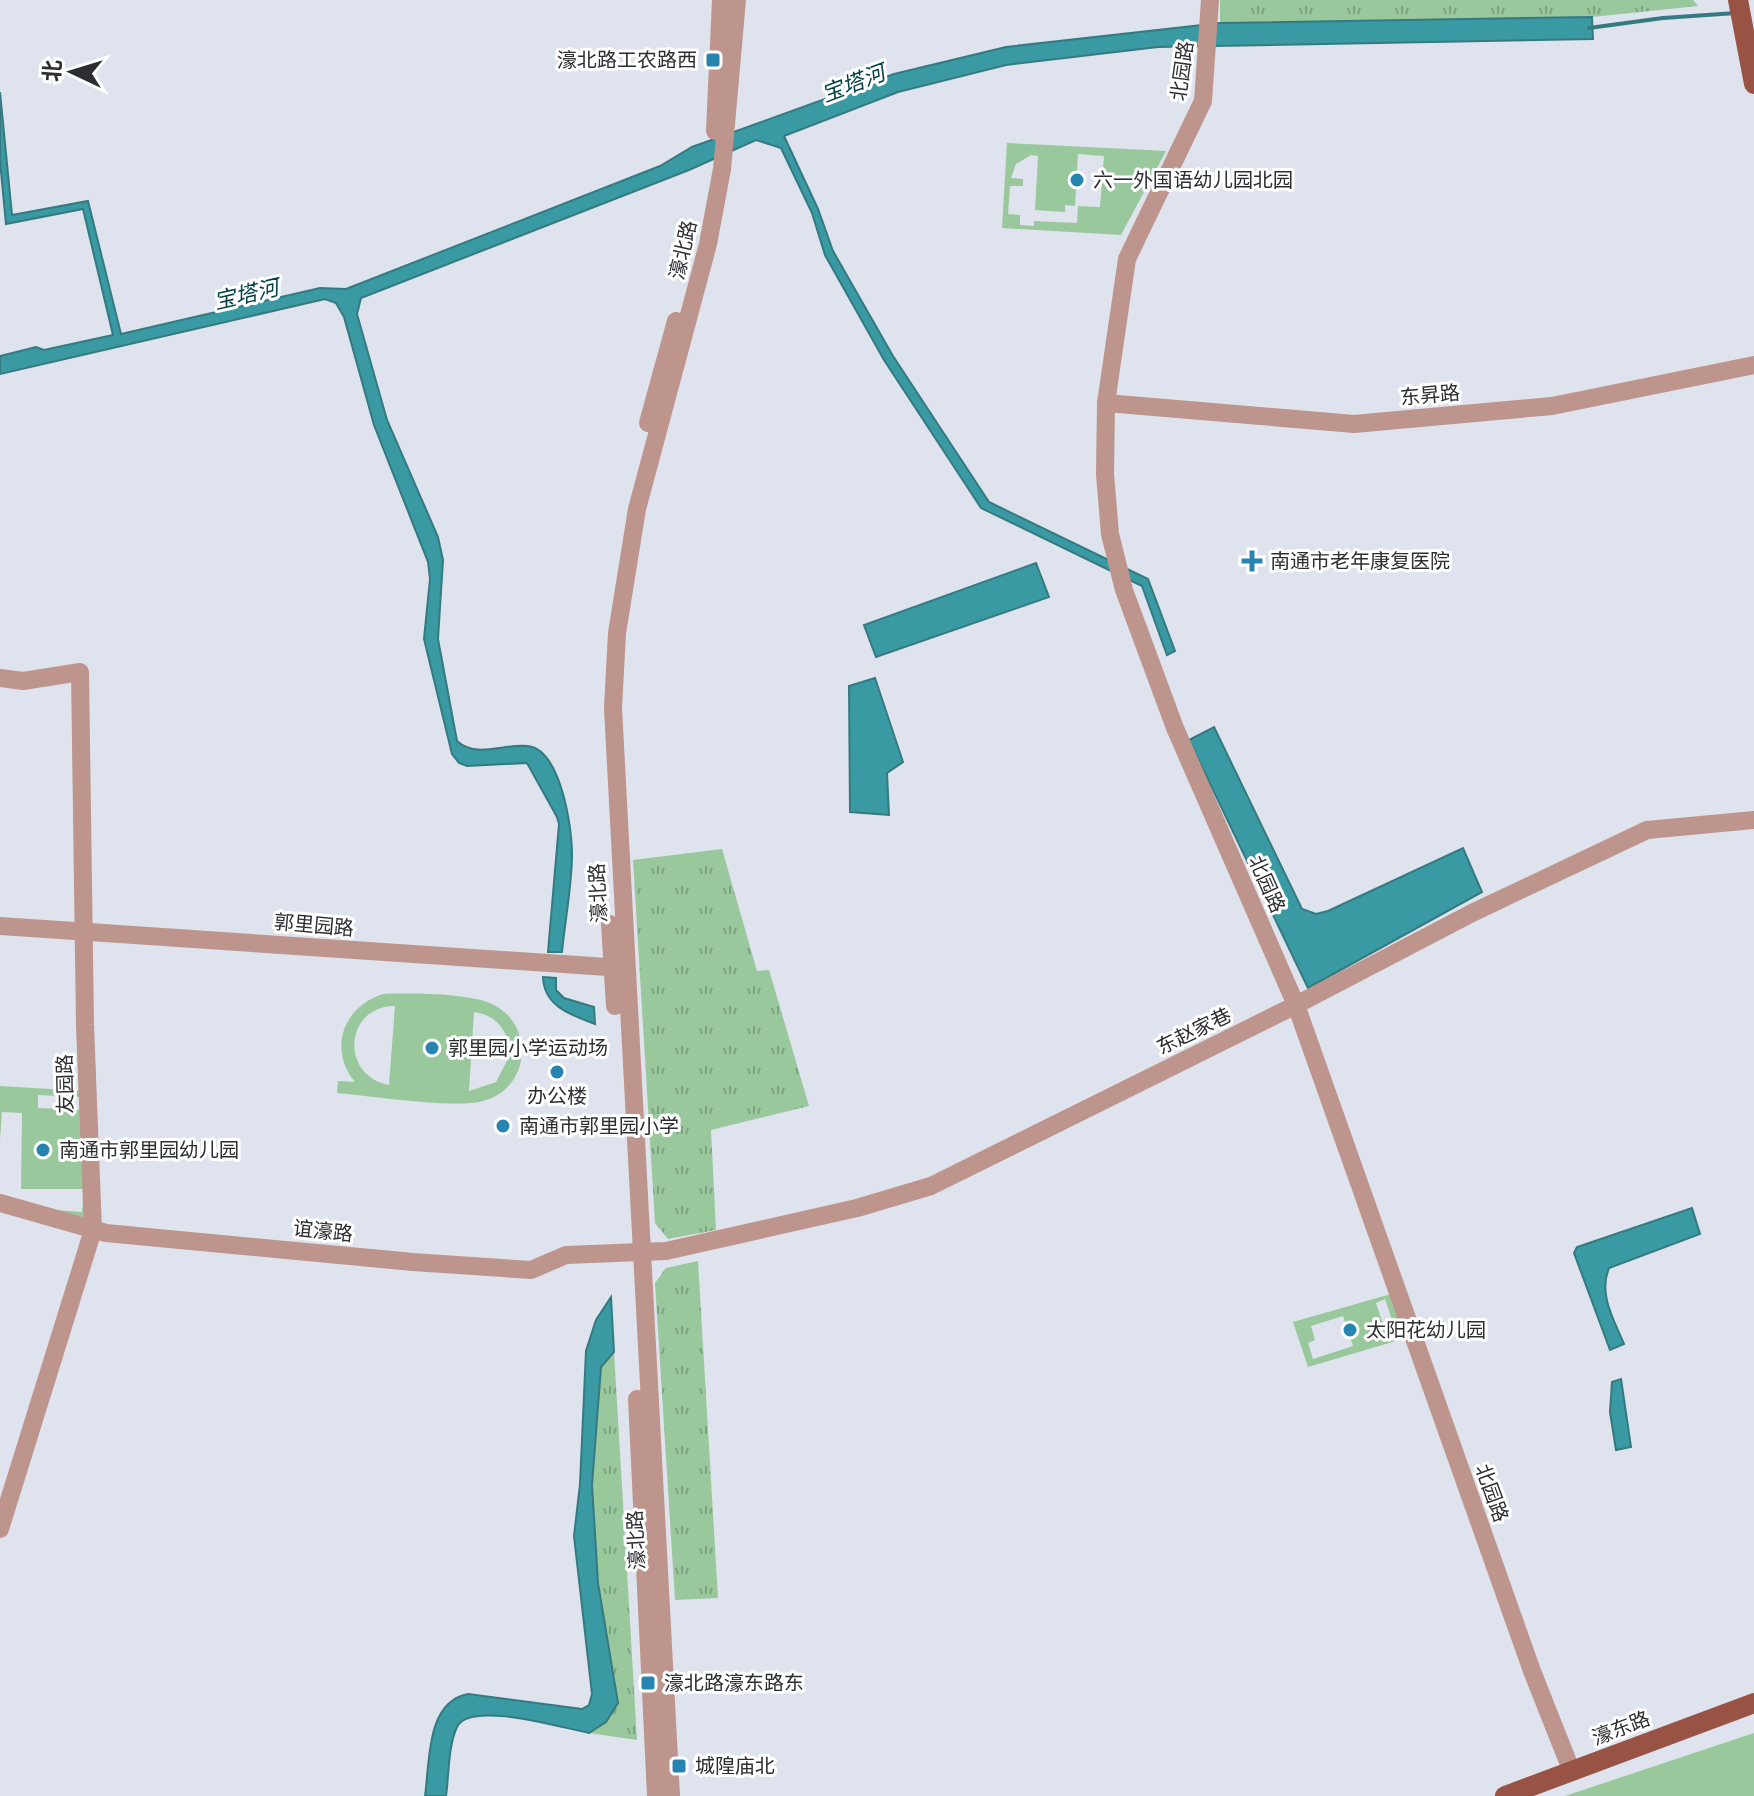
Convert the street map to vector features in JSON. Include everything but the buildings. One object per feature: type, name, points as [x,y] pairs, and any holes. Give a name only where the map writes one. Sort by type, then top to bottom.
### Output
[{"type":"main road","points":[[1738,0],[1754,84]]},
{"type":"main road","name":"濠东路","points":[[1505,1796],[1754,1703]]},
{"type":"main road","name":"濠东路","points":[[1538,1796],[1754,1714]]},
{"type":"street","name":"濠北路","points":[[721,0],[722,118]]},
{"type":"street","name":"濠北路","points":[[671,1796],[618,968],[613,708],[617,633],[637,509],[701,273],[737,0]]},
{"type":"street","name":"北园路","points":[[1210,8],[1208,55],[1199,111],[1127,259],[1106,403],[1107,511],[1115,554],[1121,580],[1175,728],[1296,1005],[1532,1671],[1572,1772]]},
{"type":"street","name":"东昇路","points":[[1106,403],[1354,424],[1552,406],[1754,365]]},
{"type":"street","name":"友园路","points":[[0,678],[23,681],[80,672],[83,931],[93,1230],[0,1529]]},
{"type":"street","name":"东赵家巷","points":[[636,1253],[666,1251],[857,1208],[931,1186],[1296,1005],[1472,913],[1647,830],[1754,820]]},
{"type":"street","name":"郭里园路","points":[[0,926],[618,968]]},
{"type":"street","name":"谊濠路","points":[[0,1203],[93,1230],[399,1261],[531,1270],[566,1255],[636,1253]]},
{"type":"street","name":"濠北路","points":[[636,1253],[656,1796]]},
{"type":"green space","points":[[1220,0],[1693,0],[1698,6],[1592,17],[1220,23]]},
{"type":"green space","name":"六一外国语幼儿园北园","points":[[1007,143],[1166,151],[1121,235],[1002,228]],"holes":[[[1078,154],[1104,156],[1100,207],[1078,206],[1077,223],[1034,221],[1034,226],[1020,225],[1020,215],[1008,214],[1010,186],[1023,186],[1023,179],[1011,178],[1016,164],[1031,155],[1038,156],[1035,210],[1065,212],[1065,205],[1075,206]]]},
{"type":"green space","points":[[722,849],[757,971],[769,970],[809,1106],[711,1130],[716,1230],[668,1239],[655,1223],[633,860]]},
{"type":"green space","points":[[383,994],[423,994],[469,998],[492,1004],[516,1026],[522,1056],[518,1071],[499,1094],[470,1103],[434,1103],[337,1093],[338,1081],[355,1082],[342,1056],[344,1030],[349,1019],[369,1000]],"holes":[[[395,1006],[389,1085],[373,1079],[362,1069],[356,1056],[354,1042],[358,1029],[365,1018],[377,1009]],[[474,1012],[489,1017],[500,1026],[510,1055],[496,1082],[469,1091]]]},
{"type":"green space","points":[[0,1086],[84,1091],[87,1218],[41,1209],[82,1212],[84,1189],[21,1189],[22,1113],[2,1112],[0,1140]],"holes":[[[38,1095],[80,1097],[79,1110],[38,1108]]]},
{"type":"green space","points":[[698,1261],[718,1598],[675,1600],[655,1283],[666,1268]]},
{"type":"green space","name":"太阳花幼儿园","points":[[1391,1294],[1406,1338],[1308,1367],[1293,1322]],"holes":[[[1385,1299],[1398,1338],[1389,1342],[1376,1303]],[[1343,1316],[1353,1346],[1313,1359],[1308,1343],[1315,1340],[1311,1326]]]},
{"type":"green space","points":[[614,1352],[637,1740],[589,1733],[606,1722],[615,1680],[598,1583],[592,1485],[601,1367]]},
{"type":"green space","points":[[1754,1733],[1754,1796],[1565,1796]]},
{"type":"water","points":[[1592,17],[1593,39],[1158,47],[1006,65],[898,92],[784,136],[818,209],[833,251],[893,356],[989,502],[1148,579],[1175,651],[1167,655],[1142,586],[981,508],[884,360],[825,255],[812,213],[781,148],[756,140],[689,170],[361,298],[357,314],[387,420],[438,537],[443,560],[438,639],[457,741],[473,749],[528,746],[539,751],[549,761],[562,792],[572,854],[562,952],[548,952],[559,824],[557,817],[527,763],[467,766],[459,763],[452,754],[424,639],[430,579],[428,562],[374,425],[344,317],[336,303],[325,299],[0,374],[0,356],[113,335],[83,209],[6,224],[0,161],[0,92],[12,215],[88,201],[121,334],[320,288],[346,289],[660,166],[692,147],[894,74],[1006,47],[1220,23]]},
{"type":"water","points":[[1036,563],[1049,597],[876,657],[864,625]]},
{"type":"water","points":[[875,678],[903,762],[887,773],[889,815],[850,812],[849,686]]},
{"type":"water","points":[[1214,727],[1302,909],[1316,914],[1328,911],[1463,848],[1482,892],[1308,988],[1189,740]]},
{"type":"water","points":[[543,977],[556,978],[556,990],[564,998],[594,1007],[595,1024],[554,1003],[548,996]]},
{"type":"water","points":[[1692,1208],[1700,1234],[1609,1268],[1606,1297],[1624,1344],[1610,1350],[1574,1253],[1577,1247]]},
{"type":"water","points":[[611,1297],[614,1352],[601,1367],[592,1485],[598,1583],[618,1703],[606,1722],[589,1733],[518,1718],[479,1716],[465,1719],[457,1727],[452,1743],[446,1796],[425,1796],[437,1721],[444,1708],[454,1699],[468,1694],[582,1709],[589,1705],[592,1694],[574,1536],[580,1484],[586,1351],[596,1320]]},
{"type":"water","points":[[1621,1379],[1631,1447],[1616,1450],[1610,1412],[1612,1382]]},
{"type":"waterway","name":"宝塔河","points":[[1589,28],[1663,18],[1736,13]]},
{"type":"place","name":"濠北路工农路西","points":[[713,60]]},
{"type":"place","name":"六一外国语幼儿园北园","points":[[1077,180]]},
{"type":"place","name":"南通市老年康复医院","points":[[1252,561]]},
{"type":"place","name":"郭里园小学运动场","points":[[432,1048]]},
{"type":"place","name":"办公楼","points":[[557,1072]]},
{"type":"place","name":"南通市郭里园小学","points":[[503,1126]]},
{"type":"place","name":"南通市郭里园幼儿园","points":[[43,1150]]},
{"type":"place","name":"太阳花幼儿园","points":[[1350,1330]]},
{"type":"place","name":"濠北路濠东路东","points":[[648,1683]]},
{"type":"place","name":"城隍庙北","points":[[679,1766]]}]
